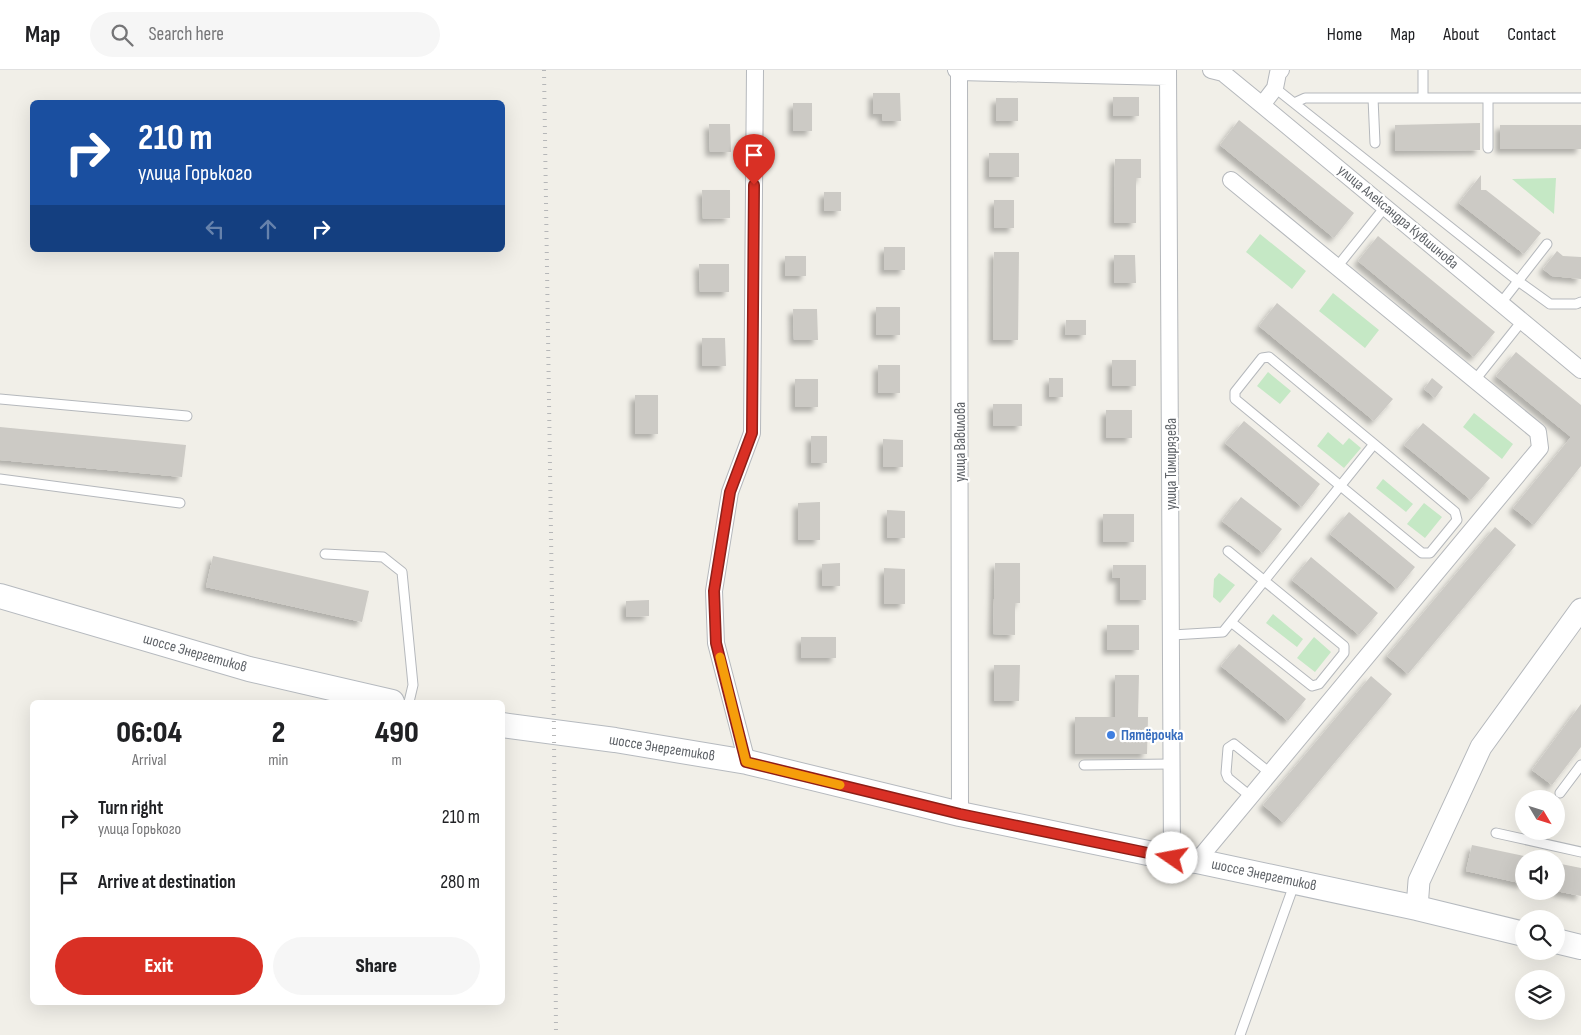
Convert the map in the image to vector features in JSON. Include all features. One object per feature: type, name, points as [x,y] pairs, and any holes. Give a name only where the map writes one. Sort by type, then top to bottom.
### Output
[{"type":"main road","name":"шоссе Энергетиков","points":[[0,596],[250,669],[383,700]]},
{"type":"main road","name":"шоссе Энергетиков","points":[[505,724],[615,740],[746,762],[960,814],[1172,858],[1197,860],[1417,908],[1515,932]]},
{"type":"main road","points":[[1565,944],[1581,948]]},
{"type":"street","points":[[746,762],[716,643],[714,591],[730,492],[752,433],[755,70]]},
{"type":"street","name":"улица Александра Кувшинова","points":[[1211,70],[1223,73],[1581,370]]},
{"type":"street","points":[[1262,105],[1276,88],[1278,73],[1281,70]]},
{"type":"street","points":[[958,71],[1172,72]]},
{"type":"street","name":"улица Вавилова","points":[[958,71],[960,814]]},
{"type":"street","name":"улица Тимирязева","points":[[1172,72],[1172,858]]},
{"type":"street","points":[[1197,860],[1540,448],[1538,432],[1231,180]]},
{"type":"street","points":[[1417,908],[1419,881],[1481,747],[1581,609]]},
{"type":"lane","points":[[1423,70],[1424,98]]},
{"type":"lane","points":[[1276,88],[1518,281],[1550,304],[1576,304],[1581,302]]},
{"type":"lane","points":[[1294,103],[1305,98],[1581,98]]},
{"type":"lane","points":[[1372,98],[1375,143]]},
{"type":"lane","points":[[1488,98],[1488,148]]},
{"type":"lane","points":[[1337,267],[1385,207]]},
{"type":"lane","points":[[1501,303],[1547,244]]},
{"type":"lane","points":[[1475,380],[1522,321]]},
{"type":"lane","points":[[1269,357],[1374,444],[1455,512],[1456,520],[1430,553],[1422,554],[1341,486],[1235,399],[1235,392],[1262,358],[1269,357]]},
{"type":"lane","points":[[0,400],[187,416]]},
{"type":"lane","points":[[1172,635],[1223,632],[1374,444]]},
{"type":"lane","points":[[0,479],[180,503]]},
{"type":"lane","points":[[1228,551],[1344,646],[1344,653],[1319,684],[1312,686],[1231,622]]},
{"type":"lane","points":[[325,554],[383,557],[402,572],[413,685],[409,700]]},
{"type":"lane","points":[[1250,796],[1228,778],[1226,773],[1228,748],[1234,744],[1270,773]]},
{"type":"lane","points":[[1084,765],[1172,764]]},
{"type":"lane","points":[[1563,790],[1581,765]]},
{"type":"lane","points":[[1496,833],[1581,852]]},
{"type":"lane","points":[[1240,1035],[1295,882]]},
{"type":"green space","points":[[1556,178],[1554,214],[1512,179]]},
{"type":"green space","points":[[1260,234],[1306,271],[1292,289],[1246,252]]},
{"type":"green space","points":[[1333,293],[1379,330],[1365,348],[1319,311]]},
{"type":"green space","points":[[1268,372],[1291,391],[1280,404],[1257,386]]},
{"type":"green space","points":[[1474,413],[1513,444],[1502,459],[1463,427]]},
{"type":"green space","points":[[1328,432],[1343,445],[1349,438],[1361,448],[1344,468],[1317,446]]},
{"type":"green space","points":[[1383,479],[1413,504],[1406,512],[1376,488]]},
{"type":"green space","points":[[1424,503],[1442,517],[1425,538],[1407,524]]},
{"type":"green space","points":[[1219,573],[1235,585],[1220,603],[1213,597],[1214,579]]},
{"type":"green space","points":[[1273,614],[1303,639],[1297,647],[1266,623]]},
{"type":"green space","points":[[1314,637],[1331,652],[1315,672],[1297,658]]},
{"type":"building","points":[[873,93],[900,93],[901,121],[883,121],[882,114],[873,114]]},
{"type":"building","points":[[1113,97],[1139,97],[1139,116],[1113,116]]},
{"type":"building","points":[[996,98],[1018,98],[1018,121],[996,121]]},
{"type":"building","points":[[793,103],[812,103],[812,131],[793,131]]},
{"type":"building","points":[[1239,120],[1354,213],[1334,238],[1220,145]]},
{"type":"building","points":[[1480,123],[1480,150],[1395,151],[1395,125]]},
{"type":"building","points":[[709,124],[730,124],[731,152],[710,152]]},
{"type":"building","points":[[1500,125],[1581,125],[1581,149],[1500,149]]},
{"type":"building","points":[[989,153],[1019,153],[1019,177],[989,177]]},
{"type":"building","points":[[1115,159],[1141,159],[1141,178],[1136,178],[1136,223],[1114,223]]},
{"type":"building","points":[[1481,175],[1481,190],[1486,190],[1541,233],[1524,254],[1459,203]]},
{"type":"building","points":[[702,190],[730,190],[730,218],[703,219]]},
{"type":"building","points":[[824,192],[841,192],[841,211],[824,211]]},
{"type":"building","points":[[994,200],[1014,200],[1014,228],[994,228]]},
{"type":"building","points":[[1378,236],[1495,332],[1474,357],[1358,261]]},
{"type":"building","points":[[884,247],[905,247],[905,270],[884,270]]},
{"type":"building","points":[[1557,251],[1563,256],[1581,257],[1581,279],[1552,276],[1543,269]]},
{"type":"building","points":[[994,252],[1019,252],[1018,340],[993,340]]},
{"type":"building","points":[[1114,255],[1135,255],[1136,283],[1114,283]]},
{"type":"building","points":[[785,256],[806,256],[806,276],[785,276]]},
{"type":"building","points":[[699,264],[729,264],[729,292],[700,292]]},
{"type":"building","points":[[1277,303],[1393,399],[1374,421],[1259,326]]},
{"type":"building","points":[[876,307],[900,307],[900,335],[876,335]]},
{"type":"building","points":[[793,309],[817,309],[818,340],[794,340]]},
{"type":"building","points":[[1066,320],[1086,320],[1086,335],[1065,335]]},
{"type":"building","points":[[702,338],[725,338],[726,366],[702,366]]},
{"type":"building","points":[[1516,352],[1581,405],[1581,466],[1534,525],[1513,508],[1571,437],[1496,376]]},
{"type":"building","points":[[1112,360],[1136,360],[1136,386],[1112,386]]},
{"type":"building","points":[[878,365],[900,365],[900,393],[878,393]]},
{"type":"building","points":[[1049,378],[1063,378],[1063,397],[1049,397]]},
{"type":"building","points":[[1432,378],[1443,387],[1435,398],[1424,389]]},
{"type":"building","points":[[795,379],[818,379],[818,407],[795,407]]},
{"type":"building","points":[[635,395],[658,395],[658,434],[635,434]]},
{"type":"building","points":[[993,404],[1022,404],[1022,426],[993,426]]},
{"type":"building","points":[[1106,410],[1132,410],[1132,438],[1106,438]]},
{"type":"building","points":[[1244,421],[1320,484],[1302,507],[1225,443]]},
{"type":"building","points":[[1423,423],[1490,478],[1471,500],[1404,445]]},
{"type":"building","points":[[0,427],[186,445],[182,477],[0,460]]},
{"type":"building","points":[[811,436],[827,436],[827,463],[811,463]]},
{"type":"building","points":[[883,439],[903,440],[903,467],[883,467]]},
{"type":"building","points":[[1241,497],[1282,529],[1263,553],[1222,521]]},
{"type":"building","points":[[820,502],[820,540],[798,540],[798,503]]},
{"type":"building","points":[[887,510],[905,511],[905,538],[887,538]]},
{"type":"building","points":[[1349,512],[1415,567],[1397,589],[1330,534]]},
{"type":"building","points":[[1103,514],[1134,514],[1134,542],[1103,542]]},
{"type":"building","points":[[1495,527],[1516,545],[1408,674],[1387,656]]},
{"type":"building","points":[[213,556],[369,591],[362,622],[206,587]]},
{"type":"building","points":[[1311,557],[1378,613],[1359,635],[1292,580]]},
{"type":"building","points":[[840,563],[840,586],[822,586],[822,564]]},
{"type":"building","points":[[995,563],[1020,563],[1020,603],[1015,603],[1015,635],[993,634]]},
{"type":"building","points":[[1113,565],[1146,565],[1146,600],[1120,600],[1120,578],[1112,578]]},
{"type":"building","points":[[884,568],[905,569],[905,604],[884,604]]},
{"type":"building","points":[[649,600],[649,616],[626,617],[626,601]]},
{"type":"building","points":[[1107,625],[1139,625],[1139,650],[1107,650]]},
{"type":"building","points":[[801,637],[836,637],[836,658],[801,658]]},
{"type":"building","points":[[1239,644],[1306,699],[1288,721],[1221,666]]},
{"type":"building","points":[[994,665],[1020,665],[1019,701],[994,701]]},
{"type":"building","name":"Пятёрочка","points":[[1115,675],[1139,675],[1138,717],[1148,717],[1147,754],[1075,754],[1075,717],[1115,717]]},
{"type":"building","points":[[1371,676],[1392,694],[1284,823],[1263,805]]},
{"type":"building","points":[[1581,704],[1581,747],[1552,785],[1532,770]]},
{"type":"building","points":[[1472,845],[1515,854],[1515,882],[1466,871]]},
{"type":"building","points":[[1565,865],[1581,868],[1581,896],[1565,893]]},
{"type":"railway","points":[[544,70],[554,732],[556,1035]]},
{"type":"slow traffic","points":[[720,657],[746,762],[840,785]]},
{"type":"place","name":"Пятёрочка","points":[[1111,735]]},
{"type":"route","points":[[754,185],[752,433],[730,492],[714,591],[716,643],[746,762],[960,814],[1172,858]]}]
